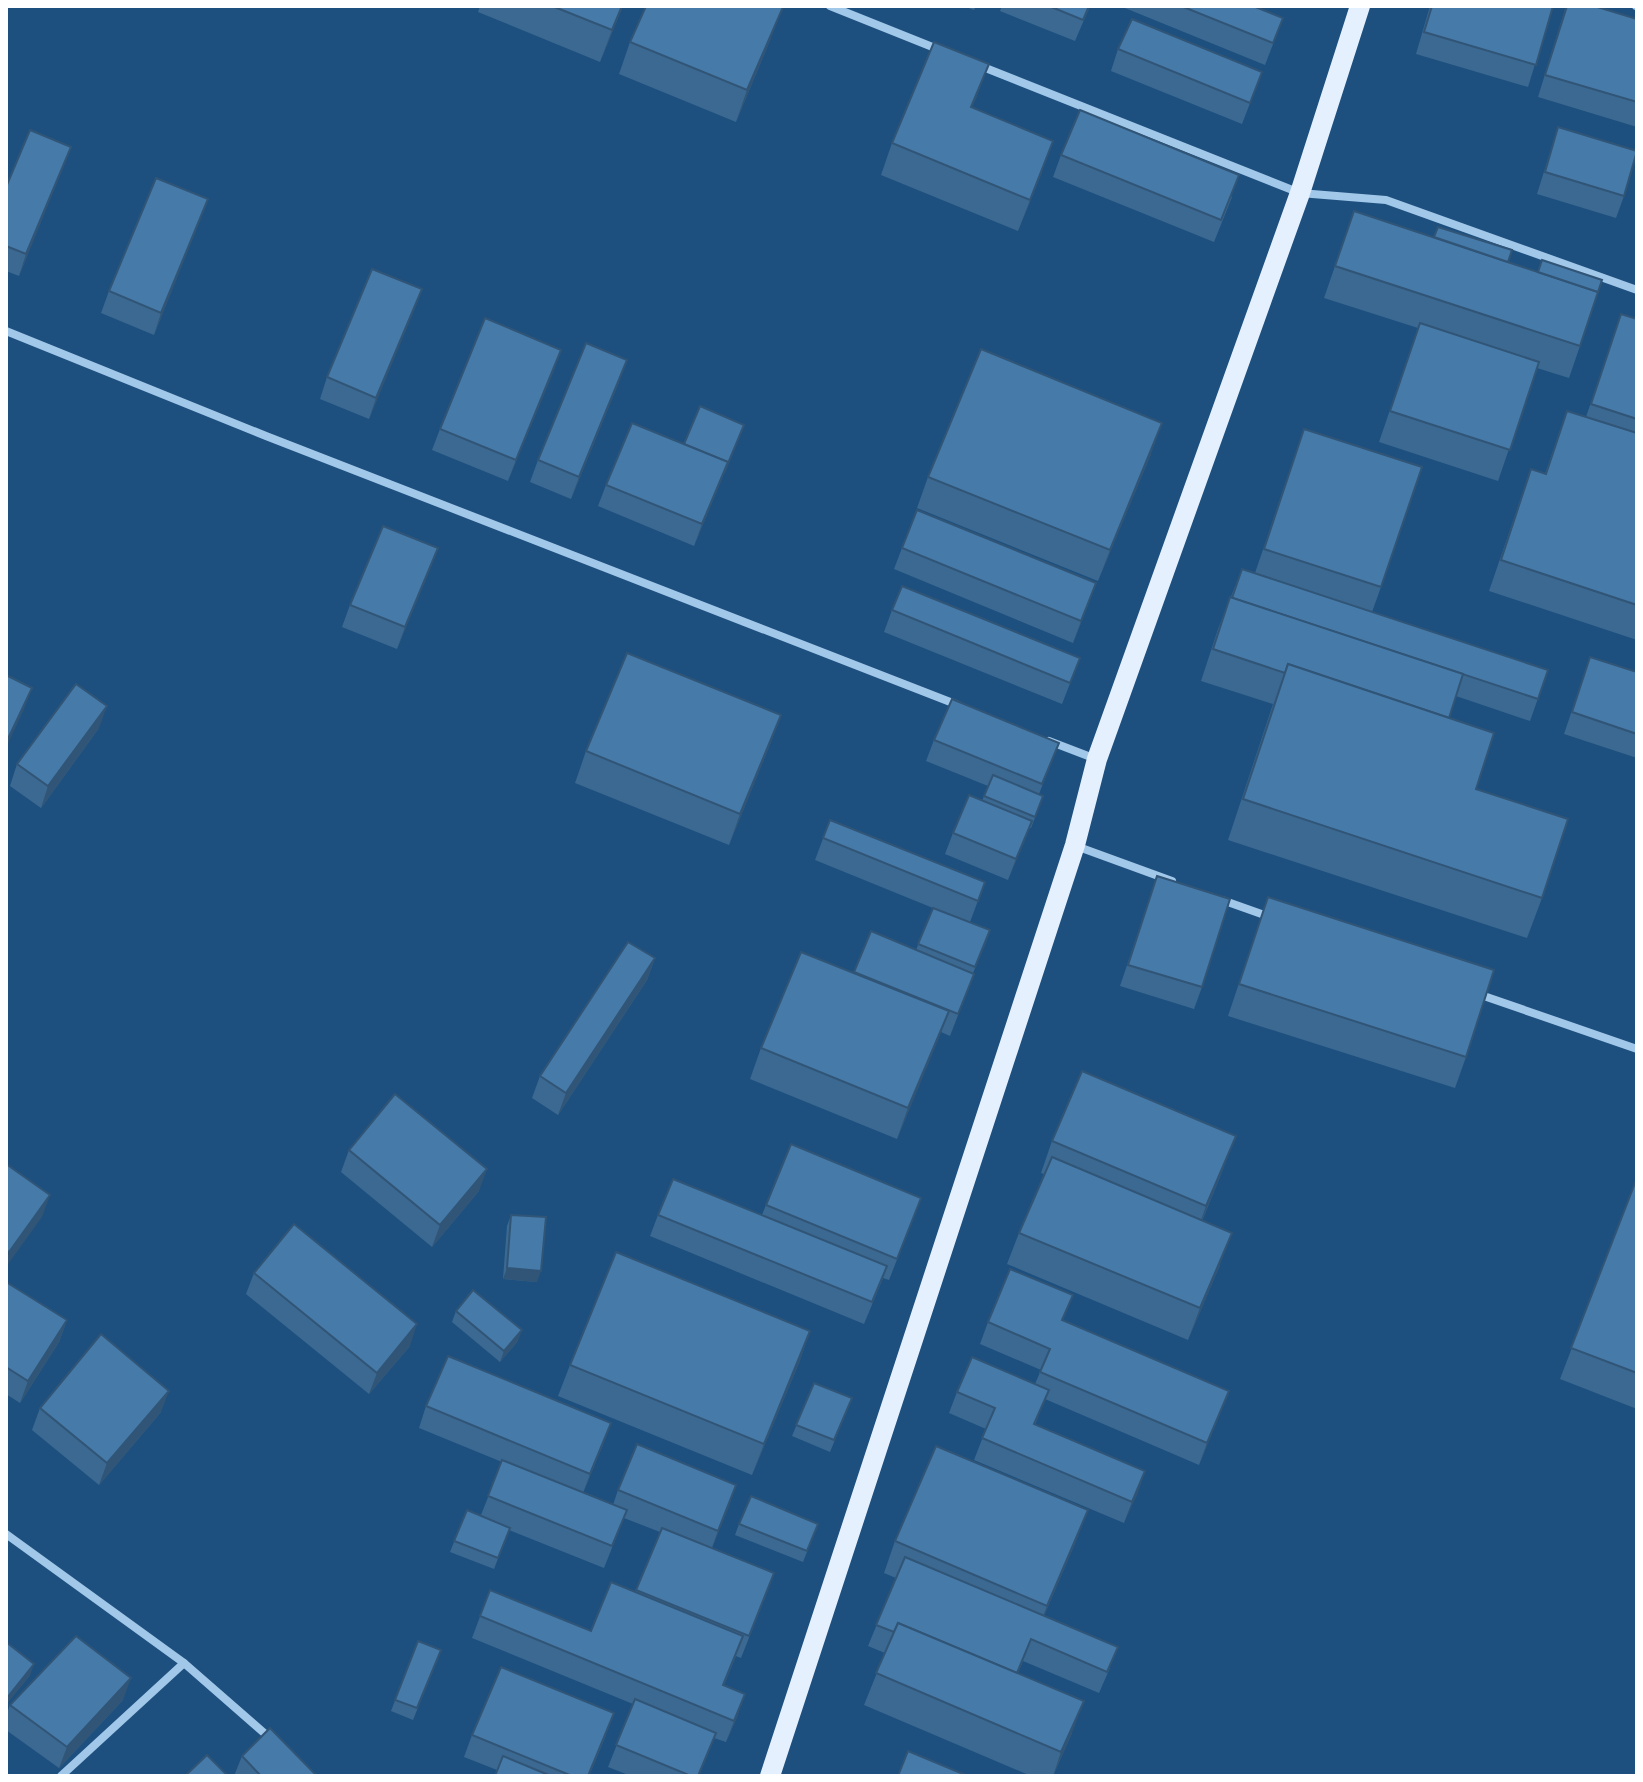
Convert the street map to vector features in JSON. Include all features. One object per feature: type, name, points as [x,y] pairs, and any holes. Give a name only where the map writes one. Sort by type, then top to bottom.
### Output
[{"type":"main road","points":[[770,1776],[1075,845],[1097,759],[1300,193],[1360,6]]},
{"type":"street","points":[[830,6],[948,53]]},
{"type":"street","points":[[962,59],[1300,193],[1386,200],[1637,290]]},
{"type":"street","points":[[6,331],[266,436],[963,707]]},
{"type":"street","points":[[1037,736],[1097,759]]},
{"type":"street","points":[[1075,845],[1179,884]]},
{"type":"street","points":[[1208,895],[1282,922]]},
{"type":"street","points":[[1474,993],[1637,1049]]},
{"type":"street","points":[[6,1534],[184,1663],[278,1745]]},
{"type":"street","points":[[61,1776],[184,1663]]},
{"type":"building","points":[[552,6],[622,6],[612,30]]},
{"type":"building","points":[[646,6],[783,7],[747,90],[630,42]]},
{"type":"building","points":[[1049,6],[1089,6],[1083,20]]},
{"type":"building","points":[[1181,6],[1253,6],[1283,18],[1273,43]]},
{"type":"building","points":[[1432,6],[1553,6],[1536,65],[1424,32]]},
{"type":"building","points":[[1567,6],[1594,6],[1637,19],[1637,102],[1545,75]]},
{"type":"building","points":[[1132,19],[1262,72],[1250,103],[1118,49]]},
{"type":"building","points":[[934,42],[989,64],[971,107],[1053,141],[1030,200],[892,143]]},
{"type":"building","points":[[1080,110],[1239,175],[1221,220],[1061,155]]},
{"type":"building","points":[[1558,127],[1637,151],[1624,196],[1545,172]]},
{"type":"building","points":[[30,130],[71,147],[26,254],[6,246],[6,187]]},
{"type":"building","points":[[156,178],[208,199],[161,313],[109,291]]},
{"type":"building","points":[[1354,211],[1598,292],[1580,346],[1335,266]]},
{"type":"building","points":[[1438,227],[1512,250],[1508,262],[1434,237]]},
{"type":"building","points":[[1542,260],[1602,280],[1598,292],[1538,272]]},
{"type":"building","points":[[372,269],[422,289],[376,398],[327,377]]},
{"type":"building","points":[[1621,314],[1637,319],[1637,419],[1591,404]]},
{"type":"building","points":[[485,318],[561,350],[516,460],[440,429]]},
{"type":"building","points":[[1420,323],[1539,362],[1510,450],[1390,411]]},
{"type":"building","points":[[586,343],[627,360],[579,477],[538,460]]},
{"type":"building","points":[[981,349],[1162,423],[1110,550],[928,477]]},
{"type":"building","points":[[700,406],[744,425],[724,473],[728,462],[684,444]]},
{"type":"building","points":[[1567,411],[1637,433],[1637,605],[1501,560],[1531,469],[1546,474]]},
{"type":"building","points":[[632,423],[728,462],[702,524],[606,485]]},
{"type":"building","points":[[1304,429],[1422,467],[1381,587],[1264,549]]},
{"type":"building","points":[[917,510],[1096,583],[1081,621],[902,548]]},
{"type":"building","points":[[383,526],[438,548],[405,627],[350,605]]},
{"type":"building","points":[[1242,569],[1548,670],[1538,699],[1232,598]]},
{"type":"building","points":[[902,586],[1080,658],[1070,683],[892,610]]},
{"type":"building","points":[[1230,597],[1463,674],[1449,718],[1288,664],[1285,673],[1213,649]]},
{"type":"building","points":[[627,653],[781,715],[740,814],[586,751]]},
{"type":"building","points":[[1590,657],[1637,672],[1637,734],[1572,712]]},
{"type":"building","points":[[1288,664],[1494,733],[1476,789],[1568,819],[1542,898],[1243,799]]},
{"type":"building","points":[[6,675],[32,688],[6,743]]},
{"type":"building","points":[[76,684],[107,706],[48,786],[17,764]]},
{"type":"building","points":[[952,699],[1059,743],[1042,784],[934,740]]},
{"type":"building","points":[[993,775],[1043,796],[1035,817],[984,796]]},
{"type":"building","points":[[969,795],[1032,821],[1016,859],[953,833]]},
{"type":"building","points":[[830,820],[985,882],[978,901],[823,838]]},
{"type":"building","points":[[1157,876],[1230,899],[1202,987],[1128,965]]},
{"type":"building","points":[[1268,897],[1494,970],[1466,1057],[1239,984]]},
{"type":"building","points":[[933,908],[990,930],[975,967],[918,944]]},
{"type":"building","points":[[871,931],[974,974],[958,1014],[854,972]]},
{"type":"building","points":[[628,942],[655,958],[566,1093],[540,1076]]},
{"type":"building","points":[[801,952],[949,1011],[908,1108],[761,1048]]},
{"type":"building","points":[[1082,1071],[1236,1136],[1206,1206],[1052,1141]]},
{"type":"building","points":[[395,1094],[487,1169],[440,1225],[349,1150]]},
{"type":"building","points":[[791,1144],[921,1198],[897,1259],[766,1205]]},
{"type":"building","points":[[1052,1157],[1232,1233],[1200,1308],[1019,1233]]},
{"type":"building","points":[[6,1164],[50,1195],[9,1252],[6,1250]]},
{"type":"building","points":[[1637,1178],[1637,1373],[1571,1348]]},
{"type":"building","points":[[673,1179],[887,1266],[872,1302],[658,1215]]},
{"type":"building","points":[[511,1215],[546,1217],[541,1271],[507,1268]]},
{"type":"building","points":[[294,1224],[417,1324],[377,1373],[254,1273]]},
{"type":"building","points":[[616,1252],[810,1331],[764,1444],[570,1365]]},
{"type":"building","points":[[1010,1269],[1073,1295],[1062,1320],[1229,1391],[1207,1443],[1040,1372],[1050,1349],[988,1322]]},
{"type":"building","points":[[6,1282],[67,1320],[28,1381],[6,1367]]},
{"type":"building","points":[[473,1290],[522,1330],[504,1351],[456,1311]]},
{"type":"building","points":[[101,1334],[169,1391],[107,1463],[40,1408]]},
{"type":"building","points":[[448,1356],[611,1423],[590,1474],[426,1406]]},
{"type":"building","points":[[972,1357],[1049,1390],[1034,1424],[1145,1471],[1132,1502],[982,1438],[995,1408],[957,1392]]},
{"type":"building","points":[[814,1383],[852,1398],[834,1440],[796,1425]]},
{"type":"building","points":[[637,1444],[736,1485],[718,1531],[618,1490]]},
{"type":"building","points":[[936,1446],[1088,1510],[1047,1606],[895,1541]]},
{"type":"building","points":[[502,1460],[627,1510],[612,1546],[488,1496]]},
{"type":"building","points":[[751,1496],[818,1524],[807,1551],[739,1524]]},
{"type":"building","points":[[467,1510],[510,1528],[498,1558],[454,1541]]},
{"type":"building","points":[[662,1528],[774,1573],[749,1636],[636,1590]]},
{"type":"building","points":[[905,1557],[1118,1647],[1107,1672],[1031,1639],[1017,1673],[898,1623],[894,1632],[876,1625]]},
{"type":"building","points":[[611,1582],[743,1636],[723,1685],[745,1694],[734,1721],[480,1616],[490,1590],[591,1631]]},
{"type":"building","points":[[898,1623],[1084,1701],[1061,1752],[876,1673]]},
{"type":"building","points":[[76,1636],[131,1678],[67,1747],[10,1705]]},
{"type":"building","points":[[418,1641],[441,1650],[417,1708],[395,1700]]},
{"type":"building","points":[[6,1642],[34,1664],[6,1699]]},
{"type":"building","points":[[501,1667],[614,1713],[588,1776],[572,1776],[472,1735]]},
{"type":"building","points":[[635,1699],[716,1733],[698,1776],[691,1776],[616,1745]]},
{"type":"building","points":[[270,1728],[317,1776],[261,1776],[242,1756]]},
{"type":"building","points":[[908,1751],[968,1776],[898,1776]]},
{"type":"building","points":[[207,1755],[228,1776],[185,1776]]},
{"type":"building","points":[[503,1756],[551,1776],[495,1776]]}]
